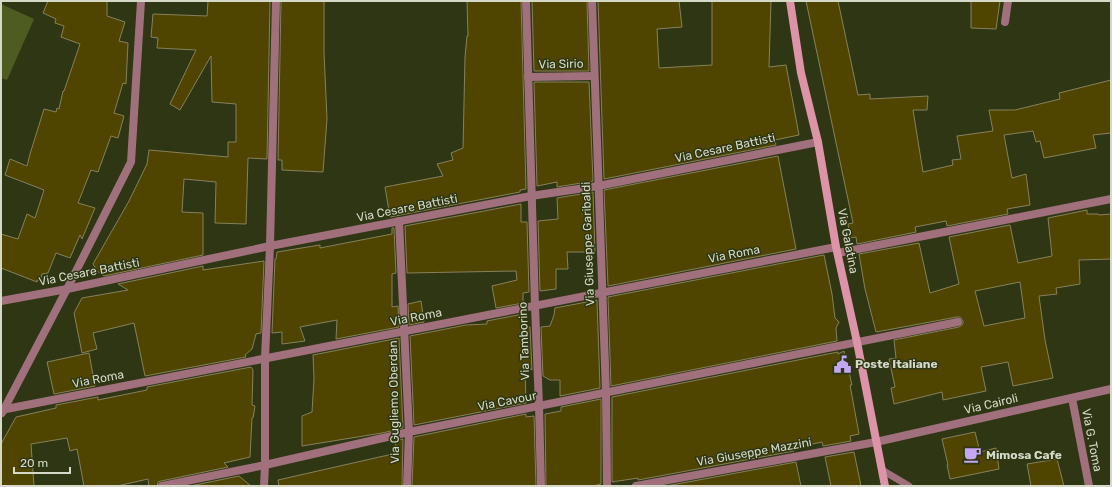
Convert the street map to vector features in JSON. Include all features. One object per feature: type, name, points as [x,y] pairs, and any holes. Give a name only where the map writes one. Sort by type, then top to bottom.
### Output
[{"type":"street","points":[[2,411],[67,289],[131,162],[141,1]]},
{"type":"street","points":[[264,486],[265,358],[270,246],[276,1]]},
{"type":"street","name":"Via Tamborino","points":[[526,1],[531,196],[539,406],[540,486]]},
{"type":"street","name":"Via Giuseppe Garibaldi","points":[[592,1],[606,393],[607,486]]},
{"type":"street","name":"Via Galatina","points":[[790,1],[801,72],[818,142],[837,250],[857,342],[885,486]]},
{"type":"street","points":[[1005,22],[1008,1]]},
{"type":"street","name":"Via Sirio","points":[[528,77],[594,76]]},
{"type":"street","name":"Via Cesare Battisti","points":[[1,301],[67,289],[270,246],[531,196],[598,186],[818,142]]},
{"type":"street","name":"Via Roma","points":[[2,411],[602,292],[1111,199]]},
{"type":"street","name":"Via Gugliemo Oberdan","points":[[399,221],[409,432],[407,486]]},
{"type":"street","name":"Via Cavour","points":[[162,486],[265,465],[409,432],[958,322]]},
{"type":"street","name":"Via Cairoli","points":[[876,442],[1111,389]]},
{"type":"street","name":"Via G. Toma","points":[[1072,398],[1089,486]]},
{"type":"street","name":"Via Giuseppe Mazzini","points":[[636,486],[876,442]]},
{"type":"lane","points":[[882,470],[908,486]]},
{"type":"green space","points":[[1,4],[34,19],[7,80],[1,78]]},
{"type":"building","points":[[48,1],[107,1],[107,16],[125,22],[119,41],[128,43],[126,84],[123,83],[114,113],[124,116],[118,138],[111,136],[98,172],[91,170],[78,203],[95,208],[82,239],[80,235],[70,258],[56,253],[48,273],[42,274],[40,281],[37,280],[37,282],[1,268],[1,234],[18,239],[27,214],[35,218],[44,190],[5,175],[10,159],[27,166],[44,109],[56,112],[57,108],[59,109],[63,91],[80,44],[61,37],[64,26],[55,23],[56,19],[43,13]]},
{"type":"building","points":[[208,1],[270,1],[267,159],[248,158],[246,224],[215,223],[216,182],[184,179],[182,212],[203,213],[203,255],[104,276],[97,271],[93,264],[129,201],[147,164],[149,150],[228,157],[228,142],[236,142],[236,104],[212,102],[211,56],[180,110],[170,104],[196,50],[157,48],[158,38],[151,37],[153,14],[207,16]]},
{"type":"building","points":[[281,1],[324,1],[324,52],[327,119],[323,172],[282,170],[282,160],[278,160]]},
{"type":"building","points":[[467,1],[521,1],[526,189],[520,190],[520,192],[390,217],[385,187],[443,176],[437,164],[453,160],[451,153],[463,148],[465,57],[468,36]]},
{"type":"building","points":[[532,1],[587,1],[589,71],[534,71]]},
{"type":"building","points":[[598,1],[679,1],[682,27],[657,29],[659,68],[712,65],[712,1],[771,1],[769,67],[786,65],[799,135],[775,140],[776,145],[604,179]]},
{"type":"building","points":[[806,1],[838,1],[858,95],[870,94],[870,99],[928,96],[927,110],[913,110],[923,172],[953,165],[952,160],[961,159],[957,136],[993,131],[989,110],[1015,110],[1060,99],[1059,93],[1111,80],[1111,133],[1093,135],[1096,148],[1044,158],[1040,141],[1036,142],[1033,131],[1004,135],[1012,178],[1026,174],[1030,205],[1007,209],[1008,214],[947,226],[946,221],[915,227],[916,232],[857,244],[856,237],[850,238],[848,224],[853,223]]},
{"type":"building","points":[[971,1],[1000,1],[996,29],[971,28]]},
{"type":"building","points":[[534,82],[589,82],[593,181],[557,187],[557,182],[537,186]]},
{"type":"building","points":[[778,156],[796,249],[608,286],[604,190]]},
{"type":"building","points":[[593,192],[595,252],[567,252],[568,269],[556,269],[556,289],[540,291],[538,221],[558,219],[557,198]]},
{"type":"building","points":[[521,204],[521,222],[527,222],[529,292],[523,293],[523,303],[496,308],[492,286],[517,280],[516,271],[407,273],[405,226]]},
{"type":"building","points":[[1087,210],[1087,214],[1111,214],[1111,259],[1079,260],[1080,284],[1056,288],[1057,294],[1039,296],[1045,340],[1053,378],[1013,386],[1008,362],[981,367],[986,391],[943,400],[942,392],[894,404],[891,388],[895,387],[889,359],[896,358],[894,340],[959,327],[963,324],[963,321],[960,317],[957,317],[876,332],[865,289],[859,254],[919,243],[930,293],[959,284],[949,237],[1010,225],[1018,263],[1052,256],[1048,218]],"holes":[[[1020,282],[1025,318],[984,326],[975,291]]]},
{"type":"building","points":[[392,228],[394,228],[396,273],[392,274],[392,307],[398,306],[399,327],[336,339],[337,320],[300,327],[305,341],[282,344],[282,332],[272,333],[275,259],[277,252],[320,245],[320,248],[392,234]]},
{"type":"building","points":[[824,255],[835,318],[839,322],[836,328],[837,341],[611,386],[608,297]]},
{"type":"building","points":[[264,261],[261,333],[256,334],[252,349],[245,355],[246,357],[145,376],[134,323],[93,333],[97,349],[82,353],[74,313],[82,298],[128,290],[118,284],[203,266],[203,270]]},
{"type":"building","points":[[597,300],[600,388],[560,396],[560,380],[550,380],[543,376],[541,327],[550,326],[555,308]]},
{"type":"building","points":[[421,301],[424,322],[409,325],[408,304]]},
{"type":"building","points":[[523,314],[523,328],[530,327],[532,370],[525,366],[526,403],[414,425],[410,336],[466,325],[487,324],[487,321]]},
{"type":"building","points":[[399,338],[403,428],[382,433],[302,446],[302,416],[312,412],[314,379],[313,355]]},
{"type":"building","points":[[844,351],[852,385],[850,385],[859,434],[850,436],[851,441],[823,446],[822,442],[793,448],[794,451],[638,480],[638,478],[612,482],[612,397],[838,352],[838,354]]},
{"type":"building","points":[[89,353],[95,386],[54,394],[47,362]]},
{"type":"building","points":[[251,367],[253,370],[252,405],[255,406],[252,418],[250,457],[224,463],[228,467],[161,481],[158,482],[157,486],[149,486],[148,479],[117,486],[84,486],[77,449],[70,451],[67,438],[31,444],[34,486],[1,486],[1,444],[16,417],[56,408],[56,405],[98,397],[98,400],[147,390],[147,387]]},
{"type":"building","points":[[601,399],[601,484],[593,486],[546,486],[545,414],[561,411],[561,407]]},
{"type":"building","points":[[526,414],[526,417],[534,416],[536,486],[412,486],[414,437]]},
{"type":"building","name":"Mimosa Cafe","points":[[975,432],[980,452],[996,448],[999,469],[950,479],[942,439]]},
{"type":"building","points":[[403,439],[402,486],[279,486],[278,480],[397,453],[395,441]]},
{"type":"building","points":[[854,452],[861,486],[831,486],[825,457]]},
{"type":"building","points":[[1057,459],[1064,486],[1031,486],[1027,464]]},
{"type":"building","points":[[796,462],[801,486],[666,486]]},
{"type":"building","points":[[239,476],[251,486],[190,486]]},
{"type":"place","name":"Poste Italiane","points":[[842,364]]},
{"type":"place","name":"Mimosa Cafe","points":[[973,455]]}]
